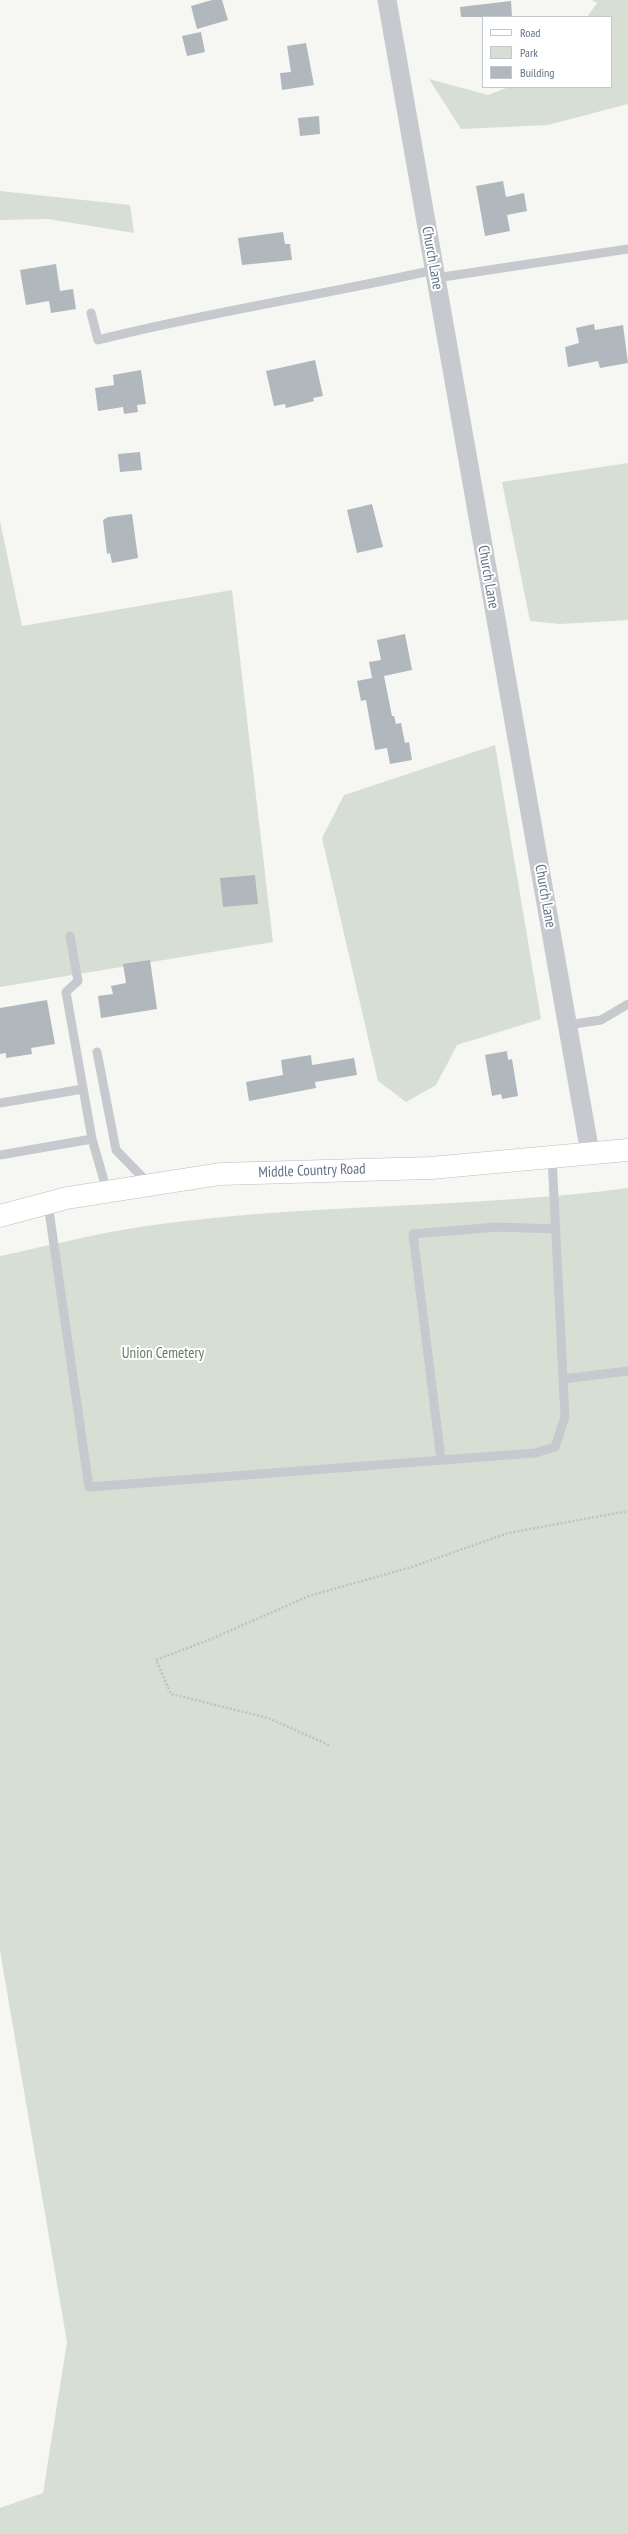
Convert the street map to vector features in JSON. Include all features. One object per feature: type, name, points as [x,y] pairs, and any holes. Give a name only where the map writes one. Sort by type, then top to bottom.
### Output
[{"type":"main road","name":"Middle Country Road","points":[[0,1216],[48,1203],[107,1191],[220,1174],[431,1168],[628,1150]]},
{"type":"street","name":"Church Lane","points":[[387,0],[590,1153]]},
{"type":"lane","points":[[91,313],[98,340],[159,324],[435,274],[628,249]]},
{"type":"lane","points":[[70,936],[78,981],[66,992],[92,1139],[107,1191]]},
{"type":"lane","points":[[567,1025],[601,1020],[628,1004]]},
{"type":"lane","points":[[97,1052],[116,1150],[150,1184]]},
{"type":"lane","points":[[0,1103],[83,1089]]},
{"type":"lane","points":[[0,1155],[92,1139]]},
{"type":"lane","points":[[48,1203],[89,1487],[535,1453],[555,1447],[565,1417],[552,1157]]},
{"type":"lane","points":[[441,1460],[413,1234],[497,1227],[556,1229]]},
{"type":"lane","points":[[563,1379],[628,1371]]},
{"type":"path","points":[[329,1744],[268,1718],[171,1694],[156,1660],[211,1639],[309,1596],[415,1566],[508,1533],[628,1511]]},
{"type":"green space","points":[[592,0],[628,0],[628,104],[548,125],[461,129],[429,79],[488,95],[506,88],[612,88],[612,16],[588,16],[597,3]]},
{"type":"green space","points":[[0,191],[130,205],[134,233],[48,219],[0,220]]},
{"type":"green space","points":[[628,463],[628,620],[560,624],[530,621],[502,482]]},
{"type":"green space","points":[[0,521],[22,626],[232,590],[273,942],[0,987]]},
{"type":"green space","points":[[495,745],[541,1019],[457,1045],[436,1085],[406,1102],[378,1081],[322,838],[344,795]]},
{"type":"green space","name":"Union Cemetery","points":[[628,1188],[628,2534],[0,2534],[0,2508],[43,2493],[67,2342],[0,1951],[0,1256],[128,1229],[206,1219],[327,1209],[508,1200]]},
{"type":"building","points":[[212,0],[222,0],[228,20],[197,29],[191,6]]},
{"type":"building","points":[[511,1],[512,16],[461,17],[460,7]]},
{"type":"building","points":[[201,32],[205,52],[187,56],[182,36]]},
{"type":"building","points":[[306,43],[314,85],[282,90],[280,73],[291,72],[287,46]]},
{"type":"building","points":[[319,116],[320,134],[300,136],[298,118]]},
{"type":"building","points":[[503,181],[506,197],[524,193],[527,211],[507,215],[510,231],[485,236],[476,186]]},
{"type":"building","points":[[283,232],[285,244],[290,244],[292,260],[242,265],[238,238]]},
{"type":"building","points":[[56,264],[60,291],[73,289],[76,309],[51,313],[49,301],[26,305],[20,270]]},
{"type":"building","points":[[594,324],[595,330],[623,325],[628,363],[600,368],[598,361],[568,367],[565,347],[579,343],[576,328]]},
{"type":"building","points":[[315,360],[323,396],[313,398],[314,401],[286,408],[285,404],[274,406],[266,371]]},
{"type":"building","points":[[141,370],[146,404],[137,405],[138,412],[124,414],[123,407],[98,411],[95,388],[114,385],[113,375]]},
{"type":"building","points":[[140,452],[142,470],[120,472],[118,454]]},
{"type":"building","points":[[372,504],[383,547],[357,553],[347,510]]},
{"type":"building","points":[[132,514],[138,558],[112,563],[110,553],[107,554],[103,520],[108,517]]},
{"type":"building","points":[[405,634],[412,670],[384,676],[392,716],[394,716],[396,724],[401,723],[405,743],[409,742],[412,760],[390,764],[387,748],[375,750],[366,700],[361,701],[357,681],[372,678],[369,662],[381,660],[377,640]]},
{"type":"building","points":[[255,875],[258,904],[223,907],[220,878]]},
{"type":"building","points":[[150,960],[157,1009],[101,1018],[98,996],[113,994],[111,986],[126,983],[123,964]]},
{"type":"building","points":[[47,1000],[55,1044],[31,1048],[32,1054],[6,1058],[6,1053],[0,1054],[0,1008]]},
{"type":"building","points":[[507,1051],[508,1060],[512,1059],[518,1096],[502,1099],[501,1094],[492,1096],[485,1055]]},
{"type":"building","points":[[311,1055],[312,1065],[354,1058],[357,1075],[315,1082],[316,1088],[249,1101],[246,1082],[283,1075],[281,1060]]}]
